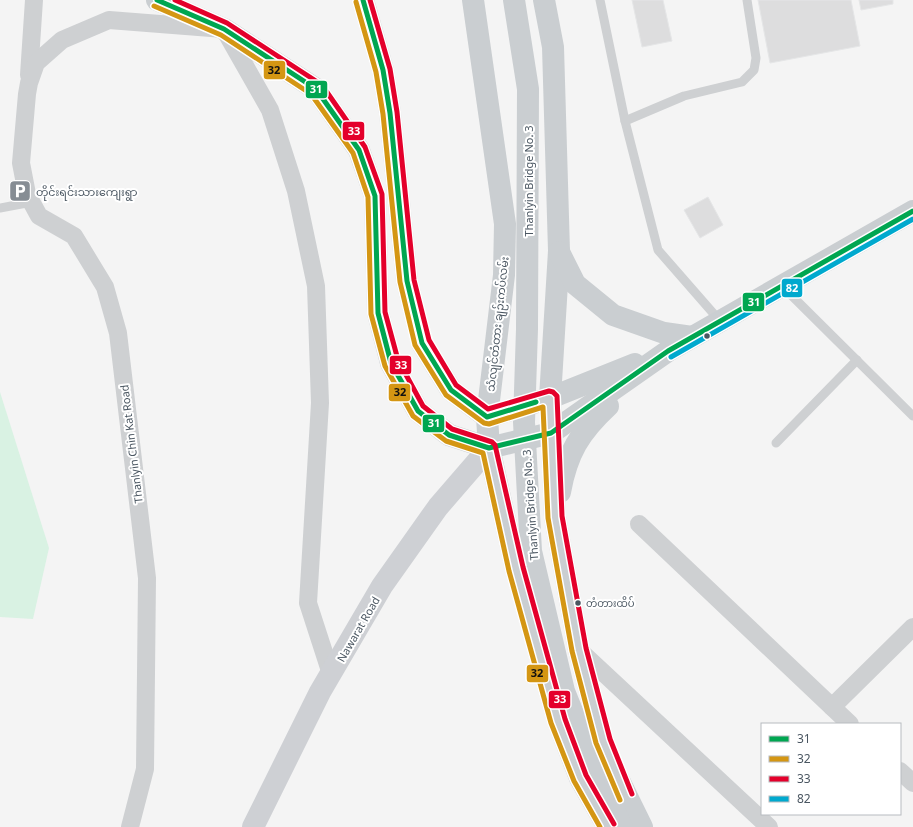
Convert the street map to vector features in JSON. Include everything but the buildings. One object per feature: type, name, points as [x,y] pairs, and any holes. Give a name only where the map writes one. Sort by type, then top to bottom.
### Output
[{"type":"main road","points":[[157,0],[224,29],[316,89],[359,150],[375,196],[378,313],[391,363],[418,411],[449,436],[489,448],[551,433],[668,351],[913,212]]},
{"type":"main road","name":"သံလျင်တံတား ချဉ်းကပ်လမ်း","points":[[473,0],[505,224],[504,275],[487,417],[489,448],[516,569],[558,721],[580,778],[608,827]]},
{"type":"main road","name":"Thanlyin Bridge No. 3","points":[[514,0],[528,89],[527,321],[524,422],[531,551],[564,692],[601,783],[622,827]]},
{"type":"main road","points":[[544,0],[553,47],[559,251],[550,398],[555,516],[579,650],[603,741],[614,770],[642,827]]},
{"type":"main road","points":[[364,1],[383,70],[390,113],[407,281],[422,343],[451,390],[487,417],[550,398],[668,351]]},
{"type":"main road","points":[[559,251],[575,284],[613,315],[664,333],[692,337]]},
{"type":"main road","points":[[555,516],[563,477],[575,445],[589,423],[668,351]]},
{"type":"main road","name":"Nawarat Road","points":[[253,827],[320,692],[382,586],[438,507],[489,448]]},
{"type":"street","points":[[28,89],[34,0]]},
{"type":"street","points":[[28,89],[36,63],[62,40],[109,20],[224,29],[270,110],[296,191],[316,286],[320,403],[308,603],[331,674]]},
{"type":"street","name":"Thanlyin Chin Kat Road","points":[[28,89],[21,163],[28,194],[39,216],[74,236],[105,287],[118,333],[147,578],[145,769],[130,827]]},
{"type":"street","points":[[639,524],[849,723]]},
{"type":"street","points":[[832,707],[913,627]]},
{"type":"street","points":[[579,650],[769,827]]},
{"type":"street","points":[[901,772],[913,784]]},
{"type":"lane","points":[[600,0],[625,121],[658,250],[720,321]]},
{"type":"lane","points":[[625,121],[684,96],[742,82],[754,70],[756,58],[747,0]]},
{"type":"lane","points":[[0,208],[32,202]]},
{"type":"lane","points":[[782,286],[913,416]]},
{"type":"lane","points":[[776,443],[857,360]]},
{"type":"green space","points":[[0,392],[49,548],[33,619],[0,617]]},
{"type":"transit line","name":"31","points":[[157,0],[224,29],[316,89],[359,150],[375,196],[378,313],[391,363],[418,411],[449,435],[489,448],[551,433],[668,351],[913,211]]},
{"type":"transit line","name":"33","points":[[175,0],[227,23],[322,85],[365,147],[382,194],[385,312],[398,360],[423,406],[452,429],[492,442],[495,445],[523,567],[565,719],[586,775],[614,824]]},
{"type":"transit line","name":"31","points":[[363,0],[383,70],[390,113],[407,281],[422,343],[451,390],[487,417],[536,402]]},
{"type":"transit line","name":"33","points":[[370,0],[390,69],[397,112],[414,280],[429,340],[456,385],[488,409],[549,391],[553,392],[557,396],[562,516],[586,648],[610,739],[632,794]]},
{"type":"transit line","name":"32","points":[[356,2],[376,72],[383,114],[400,282],[415,345],[446,395],[484,423],[489,424],[543,407],[548,518],[572,651],[596,743],[620,800]]},
{"type":"transit line","name":"32","points":[[154,6],[221,35],[311,94],[353,153],[368,197],[371,314],[385,366],[413,416],[446,441],[483,453],[509,571],[551,723],[574,781],[600,827]]},
{"type":"transit line","name":"82","points":[[671,357],[913,219]]},
{"type":"place","name":"တိုင်းရင်းသားကျေးရွာ","points":[[20,191]]},
{"type":"place","name":"တံတားထိပ်","points":[[578,603]]}]
